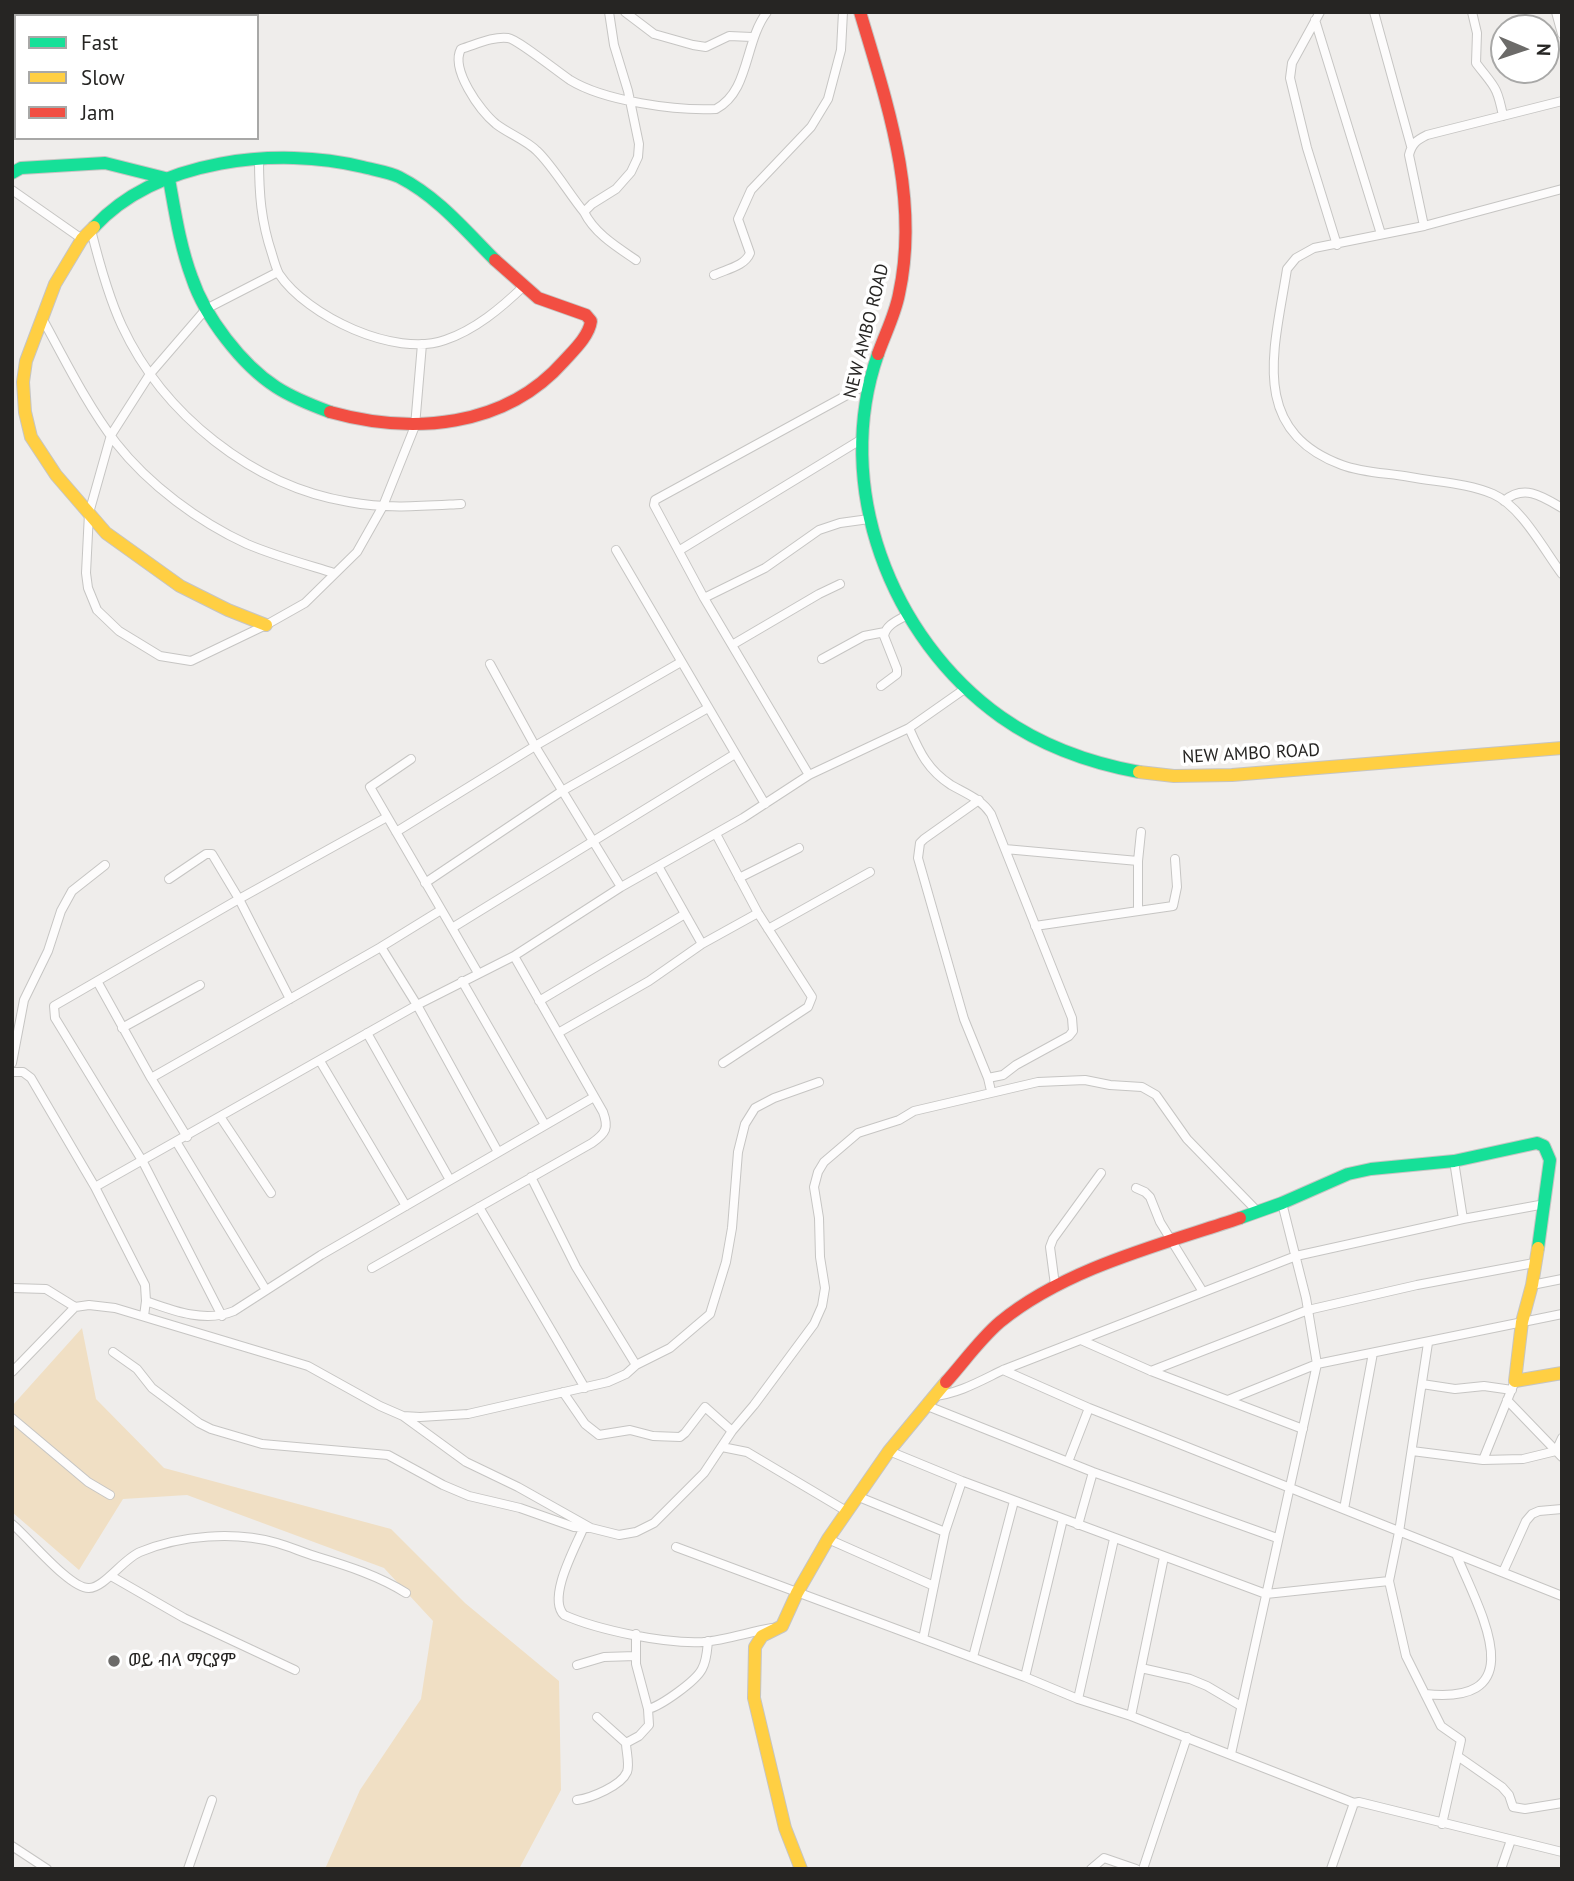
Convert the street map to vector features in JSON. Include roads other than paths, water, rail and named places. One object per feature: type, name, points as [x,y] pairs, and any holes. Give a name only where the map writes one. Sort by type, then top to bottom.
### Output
[{"type":"street","points":[[584,212],[616,189],[631,172],[638,157],[639,144],[614,45],[609,12]]},
{"type":"street","points":[[625,12],[654,34],[693,45],[710,46],[729,36],[752,37]]},
{"type":"street","points":[[636,261],[604,238],[590,224],[539,152],[494,122],[481,108],[458,67],[457,55],[461,49],[500,38],[510,38],[573,82],[630,101],[710,109],[724,105],[739,84],[752,37],[767,12]]},
{"type":"street","points":[[715,275],[749,258],[750,253],[738,219],[751,190],[811,127],[828,99],[841,50],[843,12]]},
{"type":"street","name":"NEW AMBO ROAD","points":[[860,12],[893,133],[906,208],[906,240],[899,293],[869,383],[862,439],[862,474],[869,519],[873,538],[891,583],[916,628],[966,688],[991,710],[1057,748],[1084,760],[1172,776],[1231,774],[1562,748]]},
{"type":"street","points":[[1374,12],[1411,146],[1410,165],[1424,226]]},
{"type":"street","points":[[1472,12],[1477,33],[1476,63],[1498,91],[1503,116]]},
{"type":"street","points":[[1318,16],[1381,234]]},
{"type":"street","points":[[1318,16],[1292,63],[1290,78],[1307,148],[1337,245]]},
{"type":"street","points":[[1411,146],[1427,135],[1562,100]]},
{"type":"street","points":[[259,159],[259,205],[278,272],[289,286],[347,328],[402,342],[422,344],[443,341],[478,325],[524,286]]},
{"type":"street","points":[[169,179],[189,276],[206,309],[230,341],[273,386],[309,405],[352,418],[415,426],[486,414],[520,399],[561,367],[590,328],[591,321],[586,315],[538,298],[499,265],[436,200],[397,176],[334,160],[259,159],[186,172],[141,190],[98,222],[86,235],[55,284],[26,361],[23,382],[24,412],[31,437],[43,457],[106,533],[180,586],[266,625]]},
{"type":"street","points":[[12,173],[21,168],[105,163],[169,179]]},
{"type":"street","points":[[1562,189],[1424,226],[1314,248],[1304,253],[1296,258],[1287,270],[1273,364],[1277,405],[1287,425],[1309,449],[1343,466],[1494,494],[1528,525],[1562,574]]},
{"type":"street","points":[[12,190],[86,235],[122,326],[150,374],[190,420],[235,456],[278,481],[346,502],[383,506],[461,504]]},
{"type":"street","points":[[278,272],[206,309],[150,374],[111,435],[89,513],[86,573],[88,588],[97,610],[119,631],[160,656],[191,662],[266,625],[305,603],[357,552],[383,506],[415,426],[422,344]]},
{"type":"street","points":[[42,318],[95,413],[111,435],[154,482],[193,512],[248,544],[334,573]]},
{"type":"street","points":[[809,775],[656,512],[655,500],[869,383]]},
{"type":"street","points":[[680,550],[862,439]]},
{"type":"street","points":[[1504,501],[1519,492],[1532,492],[1562,508]]},
{"type":"street","points":[[704,597],[765,568],[819,530],[840,523],[869,519]]},
{"type":"street","points":[[616,550],[765,804]]},
{"type":"street","points":[[732,645],[840,584]]},
{"type":"street","points":[[881,687],[897,674],[885,632],[888,626],[909,614]]},
{"type":"street","points":[[822,659],[864,636],[885,632]]},
{"type":"street","points":[[396,832],[535,746],[681,662]]},
{"type":"street","points":[[490,664],[535,746],[621,887]]},
{"type":"street","points":[[95,1188],[417,1005],[514,956],[621,887],[716,834],[809,775],[909,728],[966,688]]},
{"type":"street","points":[[425,883],[562,791],[708,708]]},
{"type":"street","points":[[909,728],[923,759],[935,772],[979,800],[991,814],[1072,1018],[1073,1031],[1069,1036],[1003,1075],[988,1078]]},
{"type":"street","points":[[452,928],[735,754]]},
{"type":"street","points":[[411,760],[370,787],[478,973]]},
{"type":"street","points":[[979,800],[924,839],[920,844],[918,858],[964,1019],[991,1091]]},
{"type":"street","points":[[222,1316],[143,1162],[52,1011],[58,1003],[387,817]]},
{"type":"street","points":[[1138,910],[1141,832]]},
{"type":"street","points":[[716,834],[758,913],[812,997],[808,1007],[723,1063]]},
{"type":"street","points":[[739,878],[799,848]]},
{"type":"street","points":[[1005,849],[1138,861]]},
{"type":"street","points":[[169,879],[206,854],[212,854],[239,899],[290,999]]},
{"type":"street","points":[[1035,926],[1169,907],[1175,904],[1175,859]]},
{"type":"street","points":[[12,1063],[24,1000],[48,951],[61,911],[72,891],[105,864]]},
{"type":"street","points":[[658,866],[702,944]]},
{"type":"street","points":[[768,929],[870,872]]},
{"type":"street","points":[[150,1078],[441,910]]},
{"type":"street","points":[[558,1033],[649,981],[702,944],[758,913]]},
{"type":"street","points":[[539,1000],[685,914]]},
{"type":"street","points":[[381,947],[417,1005],[498,1152]]},
{"type":"street","points":[[372,1268],[605,1134],[607,1122],[514,956]]},
{"type":"street","points":[[97,981],[150,1078],[187,1137]]},
{"type":"street","points":[[462,981],[545,1125]]},
{"type":"street","points":[[122,1028],[200,985]]},
{"type":"street","points":[[367,1033],[450,1180]]},
{"type":"street","points":[[320,1061],[406,1206]]},
{"type":"street","points":[[12,1072],[27,1073],[31,1078],[95,1188],[145,1284],[144,1316]]},
{"type":"street","points":[[113,1352],[137,1369],[152,1388],[211,1429],[262,1444],[388,1455],[469,1496],[619,1535],[636,1532],[654,1523],[704,1472],[814,1324],[822,1306],[825,1278],[820,1257],[819,1218],[814,1187],[824,1162],[858,1133],[899,1120],[914,1111],[1038,1082],[1068,1079],[1149,1089],[1187,1139],[1258,1212]]},
{"type":"street","points":[[403,1416],[468,1414],[585,1388],[626,1374],[636,1365],[670,1348],[710,1314],[726,1262],[732,1228],[738,1152],[745,1124],[755,1108],[774,1098],[819,1082]]},
{"type":"street","points":[[146,1301],[176,1311],[208,1317],[222,1316],[594,1097]]},
{"type":"street","points":[[222,1118],[271,1193]]},
{"type":"street","points":[[177,1143],[266,1290]]},
{"type":"street","points":[[801,1869],[785,1828],[754,1698],[755,1647],[762,1636],[782,1626],[797,1592],[828,1539],[889,1451],[929,1400],[998,1324],[1055,1285],[1282,1203],[1354,1172],[1454,1161],[1536,1143],[1544,1146],[1550,1160],[1545,1203],[1513,1385],[1483,1460]]},
{"type":"street","points":[[1454,1161],[1463,1219]]},
{"type":"street","points":[[1055,1285],[1050,1247],[1053,1239],[1101,1174]]},
{"type":"street","points":[[531,1177],[576,1267],[636,1365]]},
{"type":"street","points":[[1136,1188],[1150,1197],[1171,1241],[1203,1293]]},
{"type":"street","points":[[1231,1754],[1317,1364],[1308,1310],[1282,1203]]},
{"type":"street","points":[[929,1400],[961,1390],[1003,1370],[1296,1256],[1545,1203]]},
{"type":"street","points":[[479,1207],[585,1388]]},
{"type":"street","points":[[1151,1371],[1308,1310],[1417,1285],[1534,1263]]},
{"type":"street","points":[[1532,1285],[1562,1279]]},
{"type":"street","points":[[12,1288],[46,1289],[75,1307],[98,1305],[144,1316],[308,1366],[333,1382],[403,1416],[466,1462],[519,1487],[587,1528]]},
{"type":"street","points":[[12,1373],[75,1307]]},
{"type":"street","points":[[1228,1401],[1317,1364],[1562,1314]]},
{"type":"street","points":[[1081,1340],[1151,1371],[1303,1429]]},
{"type":"street","points":[[1428,1343],[1389,1581],[1406,1656],[1441,1726],[1460,1738],[1459,1757],[1442,1824]]},
{"type":"street","points":[[1344,1509],[1373,1353]]},
{"type":"street","points":[[1003,1370],[1089,1408],[1562,1596]]},
{"type":"street","points":[[1422,1384],[1455,1389],[1513,1385],[1562,1373]]},
{"type":"street","points":[[563,1392],[585,1424],[598,1434],[630,1430],[653,1436],[680,1437],[705,1407],[732,1431]]},
{"type":"street","points":[[1507,1399],[1559,1454]]},
{"type":"street","points":[[929,1400],[1093,1472],[1277,1538]]},
{"type":"street","points":[[1068,1462],[1089,1408]]},
{"type":"street","points":[[12,1418],[88,1482],[110,1495]]},
{"type":"street","points":[[1559,1454],[1562,1438]]},
{"type":"street","points":[[722,1447],[747,1452],[848,1512]]},
{"type":"street","points":[[889,1451],[1063,1520],[1266,1594],[1389,1581]]},
{"type":"street","points":[[1412,1451],[1483,1460],[1523,1459],[1559,1454]]},
{"type":"street","points":[[1078,1525],[1093,1472]]},
{"type":"street","points":[[923,1639],[945,1532],[962,1481]]},
{"type":"street","points":[[859,1497],[945,1532]]},
{"type":"street","points":[[972,1657],[1014,1501]]},
{"type":"street","points":[[1503,1573],[1526,1521],[1532,1514],[1562,1509]]},
{"type":"street","points":[[1026,1677],[1063,1520]]},
{"type":"street","points":[[12,1524],[73,1584],[88,1589],[96,1587],[111,1576],[126,1559],[141,1552],[177,1541],[211,1537],[251,1538],[277,1543],[389,1582],[406,1593]]},
{"type":"street","points":[[587,1528],[562,1579],[558,1600],[559,1609],[564,1615],[636,1634],[668,1639],[708,1641],[782,1626]]},
{"type":"street","points":[[828,1539],[934,1586]]},
{"type":"street","points":[[1078,1699],[1114,1539]]},
{"type":"street","points":[[676,1547],[1026,1677],[1078,1699],[1187,1737],[1354,1803],[1359,1802],[1562,1852]]},
{"type":"street","points":[[1426,1694],[1446,1696],[1466,1693],[1482,1685],[1490,1676],[1492,1665],[1483,1614],[1456,1554]]},
{"type":"street","points":[[1131,1716],[1164,1558]]},
{"type":"street","points":[[111,1576],[184,1618],[295,1670]]},
{"type":"street","points":[[626,1743],[647,1729],[650,1720],[636,1664],[636,1634]]},
{"type":"street","points":[[648,1709],[663,1704],[699,1675],[705,1662],[708,1641]]},
{"type":"street","points":[[577,1665],[604,1657],[636,1656]]},
{"type":"street","points":[[1141,1668],[1207,1686],[1241,1706]]},
{"type":"street","points":[[577,1800],[600,1794],[626,1773],[626,1743],[597,1717]]},
{"type":"street","points":[[1143,1869],[1187,1737]]},
{"type":"street","points":[[1459,1757],[1503,1787],[1513,1807],[1525,1809],[1562,1803]]},
{"type":"street","points":[[188,1869],[212,1800]]},
{"type":"street","points":[[1331,1869],[1354,1803]]},
{"type":"street","points":[[1501,1869],[1511,1840]]},
{"type":"street","points":[[12,1846],[47,1869]]},
{"type":"street","points":[[1091,1869],[1104,1858],[1136,1869]]},
{"type":"place","name":"ወይ ብላ ማርያም","points":[[114,1661]]}]
